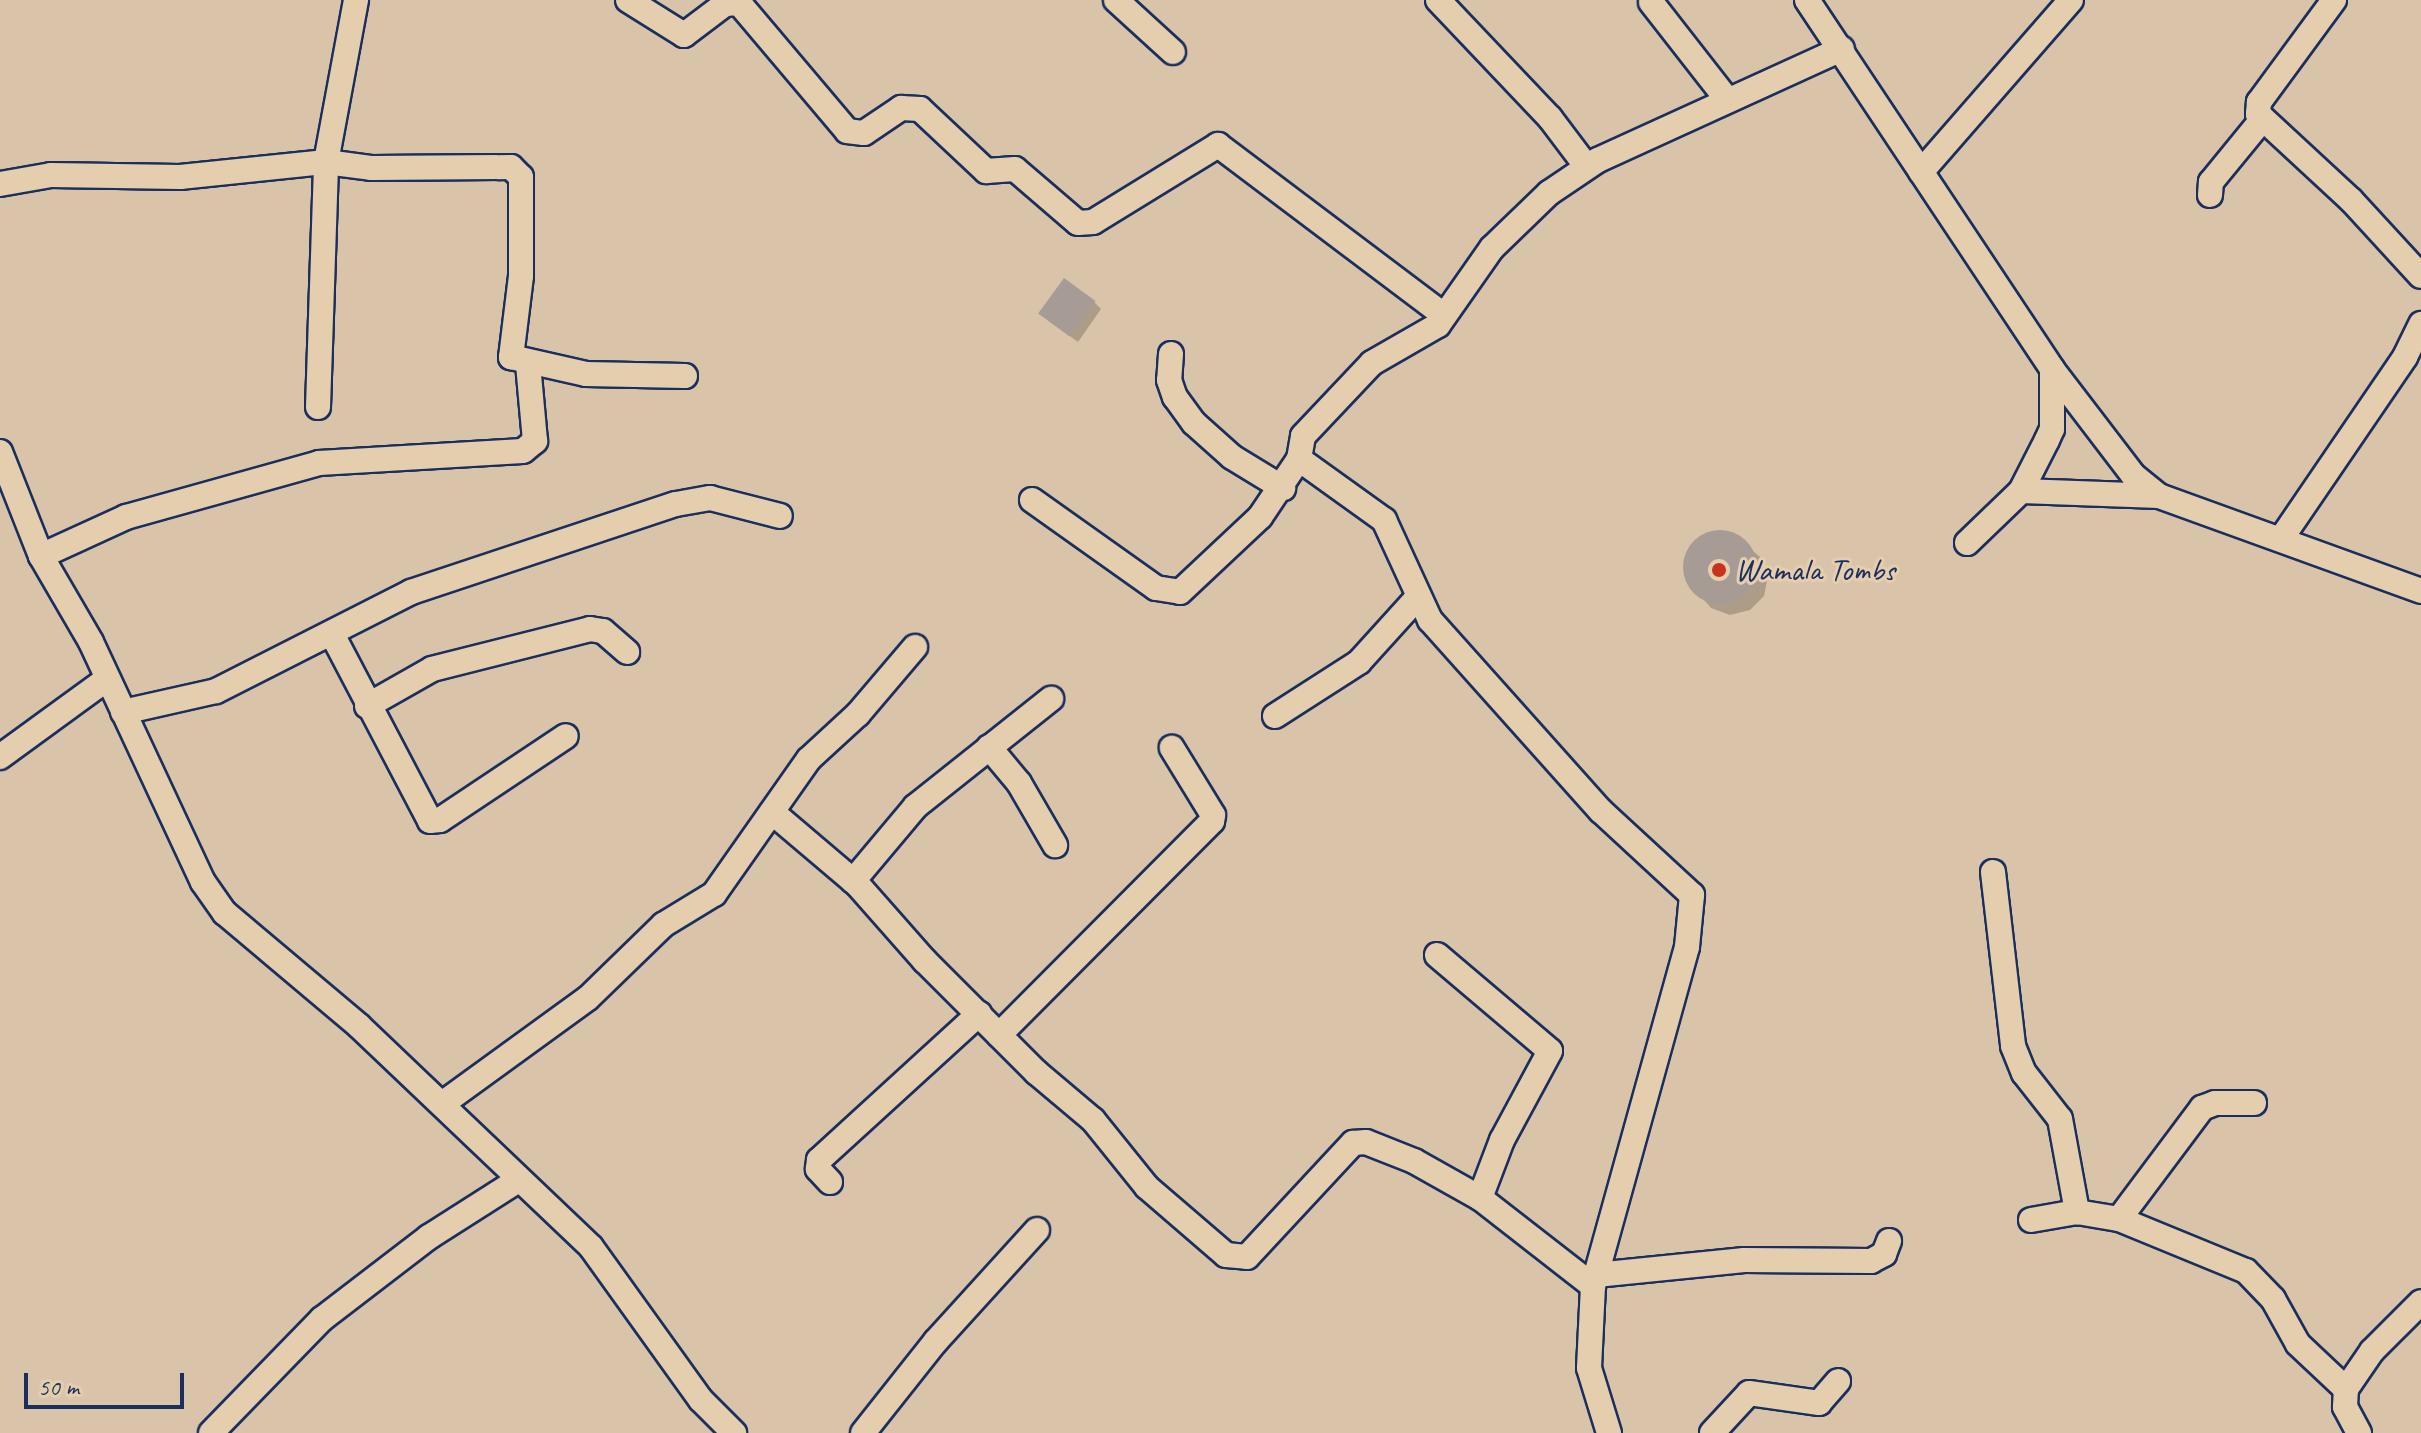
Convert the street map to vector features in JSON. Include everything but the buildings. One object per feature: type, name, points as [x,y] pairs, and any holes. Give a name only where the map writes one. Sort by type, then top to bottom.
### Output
[{"type":"street","points":[[318,407],[326,162],[356,0]]},
{"type":"street","points":[[628,0],[684,35],[725,4],[739,3],[847,131],[864,133],[901,108],[920,109],[986,171],[1015,169],[1078,223],[1093,222],[1218,145],[1444,315]]},
{"type":"street","points":[[1116,0],[1173,52]]},
{"type":"street","points":[[1438,0],[1550,118],[1587,167]]},
{"type":"street","points":[[1807,0],[2052,369],[2133,475],[2159,496]]},
{"type":"street","points":[[1921,172],[2071,0]]},
{"type":"street","points":[[2334,0],[2259,102],[2261,121],[2351,200],[2421,276]]},
{"type":"street","points":[[1651,2],[1726,98]]},
{"type":"street","points":[[1032,500],[1168,594],[1180,592],[1227,552],[1283,488],[1299,459],[1303,436],[1372,363],[1429,332],[1492,248],[1549,193],[1587,167],[1726,98],[1842,49]]},
{"type":"street","points":[[2210,195],[2211,182],[2261,121]]},
{"type":"street","points":[[0,184],[51,175],[180,177],[326,162],[518,170],[521,276],[510,350],[516,361],[586,374],[685,376]]},
{"type":"street","points":[[2283,536],[2405,357],[2421,324]]},
{"type":"street","points":[[1171,354],[1169,380],[1175,397],[1194,423],[1232,457],[1283,488]]},
{"type":"street","points":[[41,556],[126,517],[319,463],[523,451],[536,436],[528,364]]},
{"type":"street","points":[[1967,543],[2021,491],[2052,429],[2052,369]]},
{"type":"street","points":[[0,452],[41,556],[91,642],[203,882],[225,913],[442,1104],[517,1181],[591,1247],[701,1400],[734,1433]]},
{"type":"street","points":[[1299,459],[1384,520],[1405,558],[1418,597],[1430,620],[1601,811],[1692,895],[1687,947],[1595,1281],[1589,1368],[1609,1433]]},
{"type":"street","points":[[2021,491],[2159,496],[2283,536],[2421,591]]},
{"type":"street","points":[[123,712],[216,691],[411,592],[693,500],[742,504],[780,516]]},
{"type":"street","points":[[1275,716],[1359,662],[1418,597]]},
{"type":"street","points":[[367,706],[443,665],[590,629],[603,631],[627,652]]},
{"type":"street","points":[[332,634],[367,706],[435,822],[566,736]]},
{"type":"street","points":[[442,1104],[588,998],[663,925],[714,894],[809,759],[858,714],[915,647]]},
{"type":"street","points":[[0,757],[107,679]]},
{"type":"street","points":[[853,881],[915,807],[1051,699]]},
{"type":"street","points":[[989,747],[1019,783],[1055,845]]},
{"type":"street","points":[[999,1035],[1212,821],[1213,815],[1172,748]]},
{"type":"street","points":[[772,812],[853,881],[999,1035],[1093,1120],[1147,1187],[1233,1259],[1252,1252],[1353,1143],[1366,1142],[1414,1161],[1480,1198],[1595,1281],[1744,1260],[1871,1261],[1884,1254],[1889,1241]]},
{"type":"street","points":[[1993,872],[2013,1046],[2024,1073],[2060,1119],[2077,1212]]},
{"type":"street","points":[[1437,955],[1550,1051],[1502,1140],[1480,1198]]},
{"type":"street","points":[[830,1182],[818,1169],[819,1160],[979,1014]]},
{"type":"street","points":[[2119,1219],[2202,1108],[2215,1103],[2254,1103]]},
{"type":"street","points":[[211,1433],[322,1319],[429,1237],[517,1181]]},
{"type":"street","points":[[2031,1220],[2077,1212],[2119,1219],[2246,1271],[2273,1299],[2298,1344],[2346,1389]]},
{"type":"street","points":[[863,1433],[936,1341],[1037,1230]]},
{"type":"street","points":[[2359,1433],[2345,1407],[2346,1389],[2372,1351],[2421,1302]]},
{"type":"street","points":[[1712,1433],[1749,1393],[1819,1403],[1838,1381]]},
{"type":"place","name":"Wamala Tombs","points":[[1719,570]]}]
